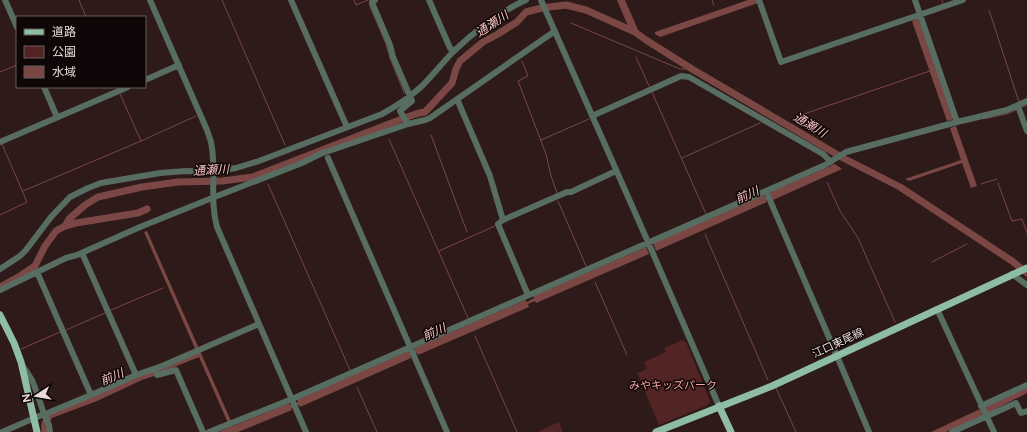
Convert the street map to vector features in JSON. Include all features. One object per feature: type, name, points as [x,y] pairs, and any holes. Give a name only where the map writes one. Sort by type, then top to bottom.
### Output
[{"type":"main road","name":"江口東尾線","points":[[656,432],[772,386],[1027,268]]},
{"type":"main road","points":[[0,315],[14,343],[37,432]]},
{"type":"main road","points":[[719,406],[731,432]]},
{"type":"street","points":[[0,3],[6,0],[16,24]]},
{"type":"street","points":[[150,0],[211,142],[214,219],[306,432]]},
{"type":"street","points":[[291,0],[347,127]]},
{"type":"street","points":[[375,0],[372,2],[373,5],[390,45],[393,58],[412,101],[400,111],[385,116],[382,114]]},
{"type":"street","points":[[429,0],[453,52]]},
{"type":"street","points":[[0,268],[20,256],[51,217],[66,201],[78,192],[101,183],[160,173],[186,171],[213,174],[236,168],[382,114],[396,107],[423,85],[453,52],[477,30],[497,16],[526,0]]},
{"type":"street","points":[[759,0],[781,62],[963,0]]},
{"type":"street","points":[[914,0],[957,122]]},
{"type":"street","points":[[542,2],[719,406]]},
{"type":"street","points":[[0,290],[66,258],[82,253],[140,227],[302,163],[320,154],[407,123],[422,121],[430,118],[555,31]]},
{"type":"street","points":[[146,80],[179,65]]},
{"type":"street","points":[[592,116],[681,76],[689,77],[823,154],[832,161]]},
{"type":"street","points":[[44,88],[57,118]]},
{"type":"street","points":[[0,142],[126,88]]},
{"type":"street","points":[[457,99],[490,176],[503,220]]},
{"type":"street","points":[[209,432],[294,403],[412,351],[528,295],[648,242],[768,195],[846,152],[1007,110],[1027,101]]},
{"type":"street","points":[[1018,106],[1027,131]]},
{"type":"street","points":[[400,111],[407,123]]},
{"type":"street","points":[[328,158],[447,432]]},
{"type":"street","points":[[528,295],[498,224],[503,220],[571,192],[616,171]]},
{"type":"street","points":[[768,195],[869,432]]},
{"type":"street","points":[[82,253],[136,375]]},
{"type":"street","points":[[37,272],[91,395]]},
{"type":"street","points":[[1013,274],[1027,285]]},
{"type":"street","points":[[937,309],[994,432]]},
{"type":"street","points":[[2,432],[34,418],[46,417],[50,412],[136,375],[155,371],[259,324]]},
{"type":"street","points":[[20,362],[32,380],[50,432]]},
{"type":"street","points":[[155,371],[157,375],[176,370],[203,432]]},
{"type":"street","points":[[952,432],[1027,384]]},
{"type":"street","points":[[984,411],[1016,402],[1021,414],[1027,411]]},
{"type":"green space","name":"みやキッズパーク","points":[[682,340],[686,342],[710,401],[708,405],[659,425],[637,373],[647,369],[644,362],[666,352],[664,348]]},
{"type":"green space","points":[[559,422],[563,432],[537,432]]},
{"type":"water","points":[[617,0],[625,0],[639,32],[628,26]]},
{"type":"water","points":[[748,0],[756,0],[758,3],[660,37],[655,34],[655,32]]},
{"type":"water","points":[[918,18],[954,119],[947,121],[912,21]]},
{"type":"water","points":[[956,126],[977,186],[971,188],[962,163],[909,181],[905,179],[961,160],[950,128]]},
{"type":"water","points":[[835,164],[842,169],[773,200],[772,198],[766,200],[767,202],[656,251],[653,243],[764,195],[765,197],[770,195],[770,192]]},
{"type":"water","points":[[147,231],[231,421],[228,423],[199,357],[159,372],[159,370],[197,353],[144,232]]},
{"type":"water","points":[[646,247],[649,254],[536,303],[535,301],[528,304],[529,307],[418,355],[417,353],[410,356],[411,358],[300,407],[299,405],[291,408],[292,410],[238,432],[218,432],[289,403],[290,405],[298,402],[297,399],[408,351],[409,353],[415,350],[415,348],[525,300],[527,302],[534,298],[533,296]]},
{"type":"water","points":[[1027,387],[1027,393],[988,413],[982,413],[983,415],[946,432],[931,432],[980,409],[981,411],[985,407]]},
{"type":"waterway","points":[[79,0],[86,16]]},
{"type":"waterway","points":[[222,0],[285,145]]},
{"type":"waterway","points":[[354,0],[356,5],[368,0]]},
{"type":"waterway","points":[[712,0],[714,6]]},
{"type":"waterway","points":[[369,4],[404,93]]},
{"type":"waterway","name":"通瀬川","points":[[0,287],[35,266],[45,246],[56,231],[65,226],[69,219],[85,205],[98,197],[142,187],[178,182],[222,181],[253,177],[407,117],[425,112],[452,83],[460,61],[483,42],[517,22],[526,12],[566,5],[586,10],[635,32],[692,69],[843,158],[900,187],[1012,261],[1027,273]]},
{"type":"waterway","points":[[989,10],[1019,102]]},
{"type":"waterway","points":[[571,23],[680,69],[692,69]]},
{"type":"waterway","name":"通瀬川","points":[[633,28],[635,32]]},
{"type":"waterway","points":[[636,57],[649,86]]},
{"type":"waterway","points":[[522,61],[528,76],[518,81],[546,154],[557,193]]},
{"type":"waterway","points":[[0,72],[16,65]]},
{"type":"waterway","points":[[795,117],[930,71]]},
{"type":"waterway","points":[[652,92],[706,214]]},
{"type":"waterway","points":[[23,191],[141,141],[120,94]]},
{"type":"waterway","points":[[1022,107],[1027,105]]},
{"type":"waterway","points":[[983,119],[1007,114],[1016,110]]},
{"type":"waterway","points":[[141,141],[196,116]]},
{"type":"waterway","points":[[541,140],[589,119]]},
{"type":"waterway","points":[[682,158],[760,123]]},
{"type":"waterway","points":[[431,135],[467,232]]},
{"type":"waterway","points":[[389,139],[468,318]]},
{"type":"waterway","points":[[0,215],[27,202],[2,144]]},
{"type":"waterway","points":[[981,184],[997,179]]},
{"type":"waterway","points":[[827,182],[840,211],[858,238],[895,322]]},
{"type":"waterway","points":[[998,183],[1012,221],[1022,219],[1027,233]]},
{"type":"waterway","points":[[268,184],[350,370]]},
{"type":"waterway","points":[[558,201],[586,266]]},
{"type":"waterway","points":[[65,226],[138,213],[147,209]]},
{"type":"waterway","points":[[439,251],[495,226]]},
{"type":"waterway","points":[[705,234],[768,380]]},
{"type":"waterway","points":[[932,262],[967,244]]},
{"type":"waterway","points":[[595,282],[627,355]]},
{"type":"waterway","points":[[111,310],[163,288]]},
{"type":"waterway","points":[[66,330],[105,313]]},
{"type":"waterway","points":[[21,349],[60,332]]},
{"type":"waterway","points":[[475,336],[517,432]]},
{"type":"waterway","name":"前川","points":[[45,432],[45,423],[50,415],[95,398],[140,377],[162,370]]},
{"type":"waterway","points":[[357,387],[377,432]]},
{"type":"waterway","points":[[776,388],[796,432]]}]
